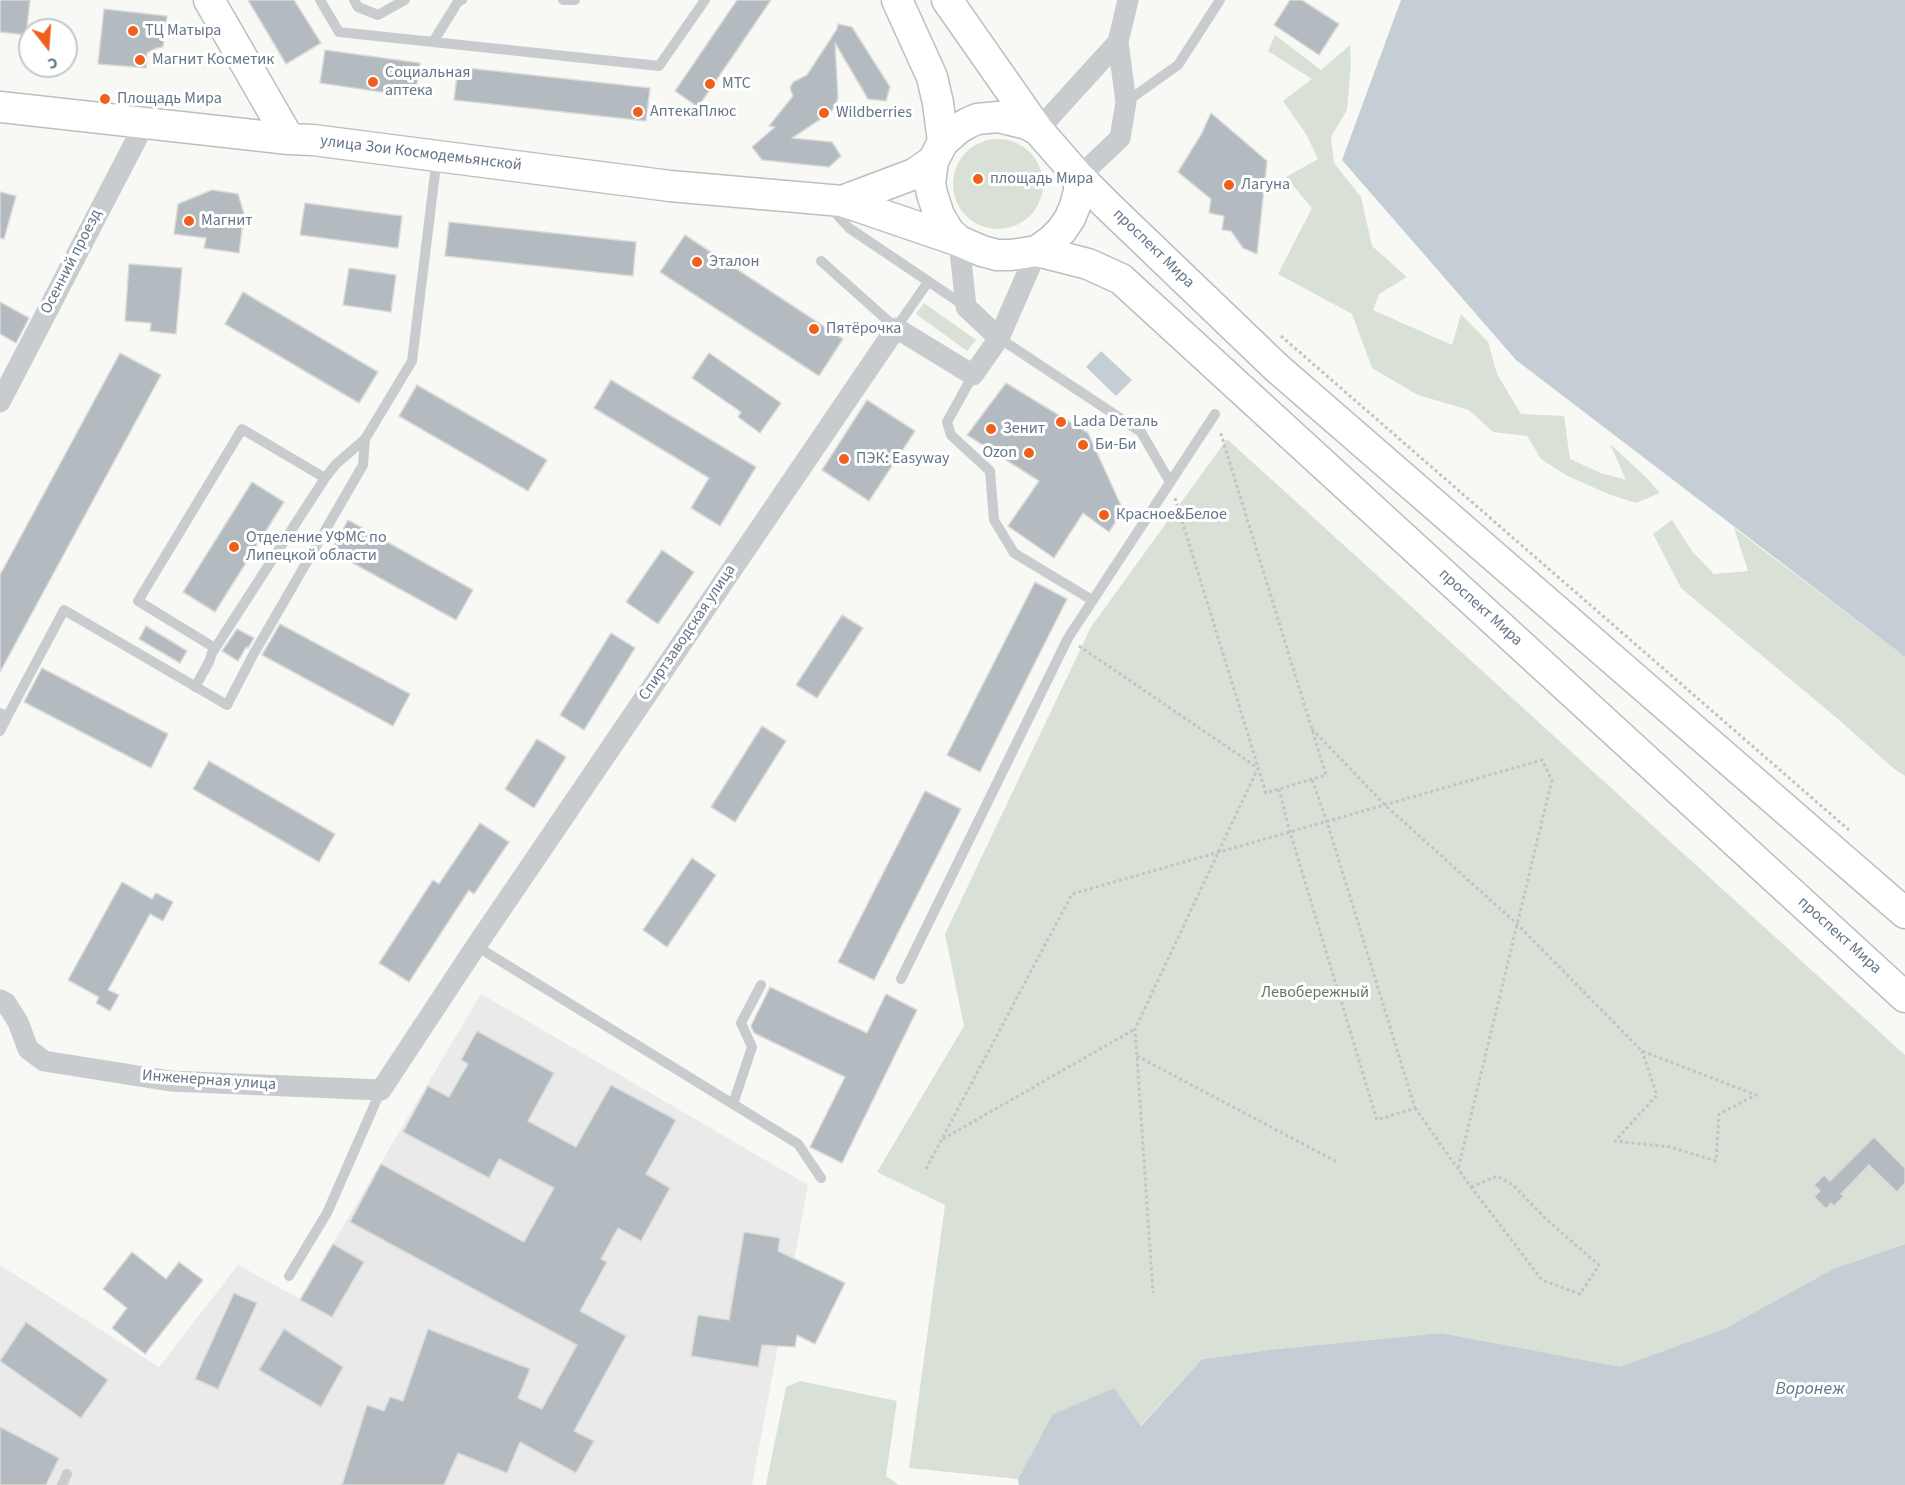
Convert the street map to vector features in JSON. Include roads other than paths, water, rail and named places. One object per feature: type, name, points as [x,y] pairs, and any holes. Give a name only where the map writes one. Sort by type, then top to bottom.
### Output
[{"type":"main road","points":[[209,0],[289,139]]},
{"type":"main road","points":[[897,0],[932,77],[938,102],[938,152],[930,183],[935,204],[943,222],[959,241],[969,247],[997,255],[1037,251],[1052,240],[1070,218],[1079,191],[1080,177],[1038,130],[947,0]]},
{"type":"main road","name":"улица Зои Космодемьянской","points":[[0,107],[313,140],[670,186],[832,200],[959,241]]},
{"type":"main road","points":[[938,152],[958,128],[977,119],[1008,118],[1038,130]]},
{"type":"main road","name":"улица Зои Космодемьянской","points":[[832,200],[914,174],[938,152]]},
{"type":"main road","name":"проспект Мира","points":[[1080,177],[1277,368],[1905,913]]},
{"type":"main road","name":"проспект Мира","points":[[1037,251],[1088,264],[1121,279],[1905,997]]},
{"type":"street","points":[[1080,177],[1120,138],[1126,102],[1118,42],[1128,0]]},
{"type":"street","points":[[1038,130],[1118,42]]},
{"type":"street","name":"Осенний проезд","points":[[2,393],[145,123]]},
{"type":"street","points":[[959,241],[966,307],[999,338]]},
{"type":"street","points":[[896,328],[973,375],[999,338],[1037,251]]},
{"type":"street","name":"Спиртзаводская улица","points":[[381,1090],[476,946],[896,328]]},
{"type":"street","name":"Инженерная улица","points":[[0,999],[6,1003],[18,1022],[28,1049],[44,1061],[170,1082],[381,1090]]},
{"type":"lane","points":[[320,0],[339,32],[659,66],[705,0]]},
{"type":"lane","points":[[354,0],[358,7],[378,15],[405,0]]},
{"type":"lane","points":[[433,42],[459,0],[462,0]]},
{"type":"lane","points":[[563,0],[576,0]]},
{"type":"lane","points":[[1126,102],[1178,64],[1220,0]]},
{"type":"lane","points":[[195,687],[215,648],[325,478],[336,464],[365,439],[412,361],[437,157]]},
{"type":"lane","points":[[832,200],[849,228],[966,307]]},
{"type":"lane","points":[[821,261],[896,328],[928,282]]},
{"type":"lane","points":[[999,338],[1141,432],[1170,482]]},
{"type":"lane","points":[[973,375],[947,422],[951,435],[990,471],[994,520],[1014,553],[1092,600]]},
{"type":"lane","points":[[901,979],[1068,638],[1215,414]]},
{"type":"lane","points":[[215,648],[138,602],[242,429],[325,478]]},
{"type":"lane","points":[[0,731],[4,715],[64,610],[227,705],[363,465],[365,439]]},
{"type":"lane","points":[[476,946],[798,1144],[821,1178]]},
{"type":"lane","points":[[733,1104],[752,1047],[741,1023],[761,985]]},
{"type":"lane","points":[[289,1276],[327,1213],[381,1090]]},
{"type":"lane","points":[[62,1485],[67,1474]]},
{"type":"water","points":[[1401,0],[1905,0],[1905,657],[1516,360],[1342,160]]},
{"type":"water","points":[[1101,351],[1132,380],[1116,396],[1086,367]]},
{"type":"water","name":"Воронеж","points":[[1905,1244],[1905,1485],[1019,1485],[1018,1479],[1052,1415],[1114,1388],[1141,1426],[1202,1359],[1277,1349],[1441,1333],[1620,1367],[1724,1329],[1833,1269]]},
{"type":"place","name":"ТЦ Матыра","points":[[133,31]]},
{"type":"place","name":"Магнит Косметик","points":[[140,60]]},
{"type":"place","name":"Социальная аптека","points":[[373,82]]},
{"type":"place","name":"МТС","points":[[710,84]]},
{"type":"place","name":"Площадь Мира","points":[[105,99]]},
{"type":"place","name":"АптекаПлюс","points":[[638,112]]},
{"type":"place","name":"Wildberries","points":[[824,113]]},
{"type":"place","name":"площадь Мира","points":[[978,179]]},
{"type":"place","name":"Лагуна","points":[[1229,185]]},
{"type":"place","name":"Магнит","points":[[189,221]]},
{"type":"place","name":"Эталон","points":[[697,262]]},
{"type":"place","name":"Пятёрочка","points":[[814,329]]},
{"type":"place","name":"Lada Dеталь","points":[[1061,422]]},
{"type":"place","name":"Зенит","points":[[991,429]]},
{"type":"place","name":"Би-Би","points":[[1083,445]]},
{"type":"place","name":"Ozon","points":[[1029,453]]},
{"type":"place","name":"ПЭК: Easyway","points":[[844,459]]},
{"type":"place","name":"Красное&Белое","points":[[1104,515]]},
{"type":"place","name":"Отделение УФМС по Липецкой области","points":[[234,547]]},
{"type":"park label","name":"Левобережный","points":[[1315,993]]}]
